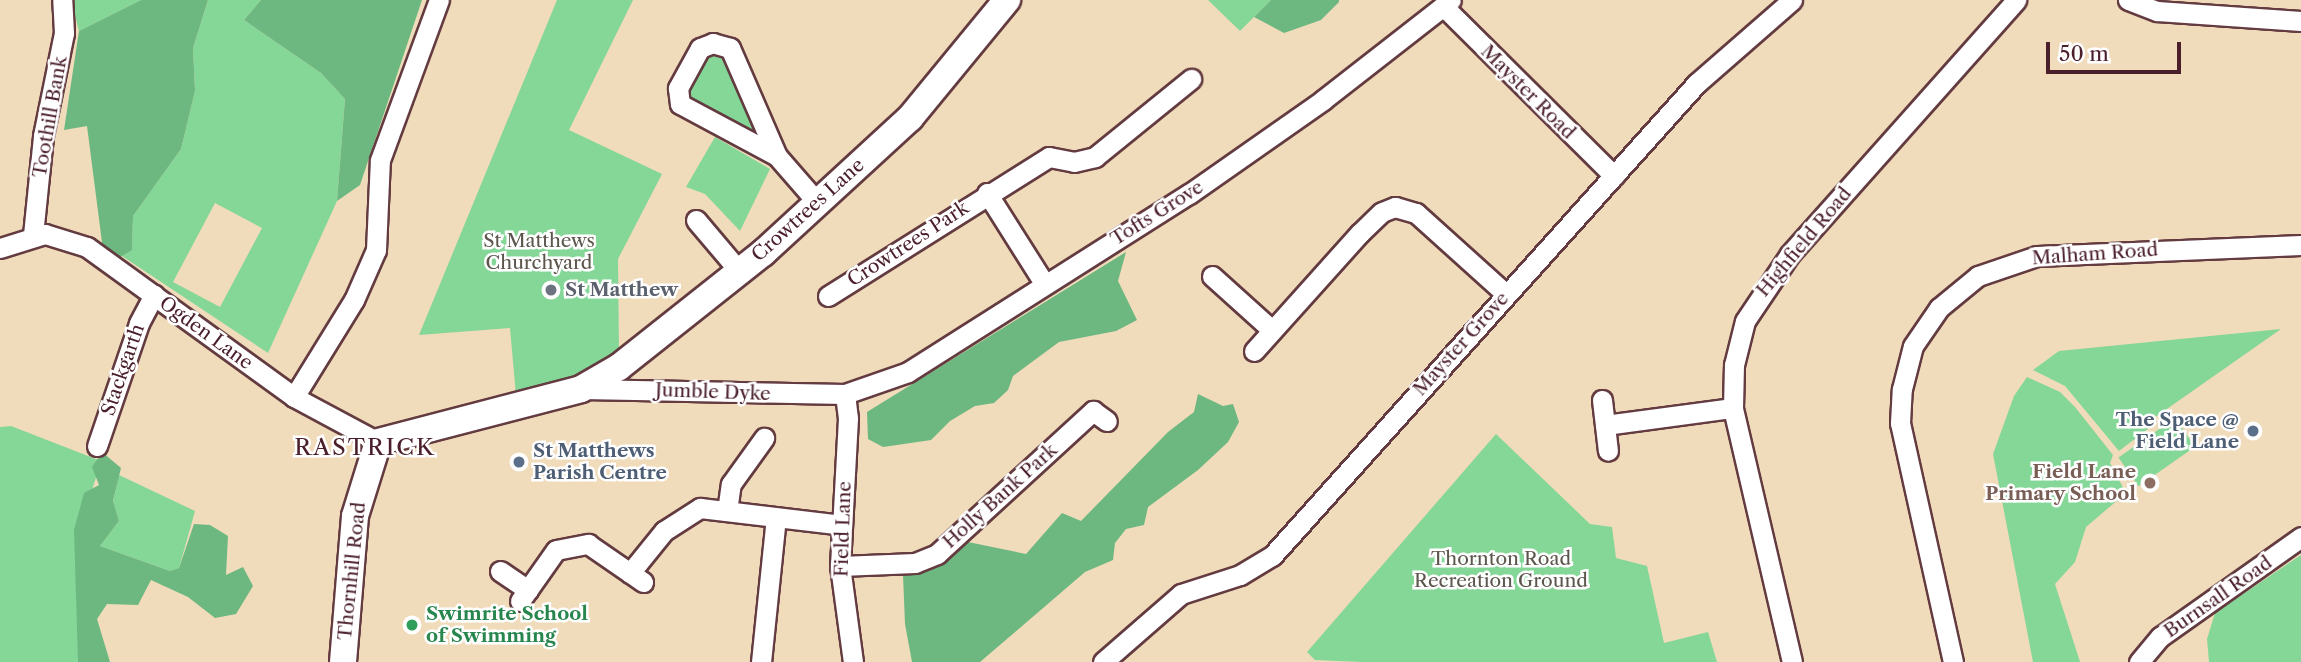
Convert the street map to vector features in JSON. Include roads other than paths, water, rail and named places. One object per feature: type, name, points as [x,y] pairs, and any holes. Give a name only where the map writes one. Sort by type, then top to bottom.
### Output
[{"type":"main road","name":"Crowtrees Lane","points":[[378,442],[581,389],[648,346],[740,272],[910,118],[1007,0]]},
{"type":"main road","name":"Thornhill Road","points":[[343,662],[357,505],[378,442]]},
{"type":"street","name":"Toothill Bank","points":[[33,235],[43,136],[64,33],[62,0]]},
{"type":"street","points":[[294,397],[354,300],[376,250],[380,160],[439,0]]},
{"type":"street","name":"Mayster Grove","points":[[1110,660],[1181,594],[1240,576],[1272,556],[1697,83],[1791,0]]},
{"type":"street","name":"Highfield Road","points":[[1792,662],[1733,408],[1736,350],[1759,293],[2016,0]]},
{"type":"street","points":[[2128,0],[2157,11],[2195,7],[2301,21]]},
{"type":"street","name":"Mayster Road","points":[[1447,3],[1614,176]]},
{"type":"street","name":"Tofts Grove","points":[[845,394],[908,372],[1044,283],[1189,194],[1323,100],[1447,3]]},
{"type":"street","points":[[777,156],[680,104],[678,88],[700,48],[713,43],[730,48],[777,156],[817,202]]},
{"type":"street","name":"Crowtrees Park","points":[[828,296],[987,192],[1049,157],[1074,162],[1095,157],[1191,79]]},
{"type":"street","name":"Crowtrees Park","points":[[987,192],[1044,283]]},
{"type":"street","points":[[1254,351],[1360,233],[1382,212],[1395,207],[1416,213],[1506,294]]},
{"type":"street","points":[[696,220],[740,272]]},
{"type":"street","points":[[0,248],[33,235]]},
{"type":"street","name":"Ogden Lane","points":[[33,235],[71,239],[294,397],[378,442]]},
{"type":"street","name":"Malham Road","points":[[1954,662],[1900,424],[1902,389],[1913,346],[1939,308],[1978,276],[2037,256],[2301,245]]},
{"type":"street","points":[[1212,276],[1272,330]]},
{"type":"street","name":"Stackgarth","points":[[97,446],[139,323],[153,295]]},
{"type":"street","name":"Jumble Dyke","points":[[581,389],[845,394]]},
{"type":"street","name":"Field Lane","points":[[845,394],[848,418],[840,566],[853,662]]},
{"type":"street","points":[[1602,400],[1608,451]]},
{"type":"street","points":[[1605,425],[1733,408]]},
{"type":"street","name":"Holly Bank Park","points":[[840,566],[915,563],[937,554],[1093,411],[1107,421]]},
{"type":"street","points":[[727,511],[731,484],[764,438]]},
{"type":"street","points":[[500,571],[524,596],[556,550],[588,544],[636,578],[664,531],[688,512],[700,508],[842,525]]},
{"type":"street","points":[[761,662],[776,518]]},
{"type":"street","name":"Burnsall Road","points":[[2140,662],[2160,637],[2301,537]]},
{"type":"place","name":"St Matthew","points":[[551,290]]},
{"type":"place","name":"The Space @ Field Lane","points":[[2253,431]]},
{"type":"place","name":"St Matthews Parish Centre","points":[[519,462]]},
{"type":"place","name":"Field Lane Primary School","points":[[2150,483]]},
{"type":"place","name":"Swimrite School of Swimming","points":[[412,625]]},
{"type":"district","name":"RASTRICK","points":[[365,447]]},
{"type":"park label","name":"St Matthews Churchyard","points":[[539,252]]},
{"type":"park label","name":"Thornton Road Recreation Ground","points":[[1501,570]]}]
